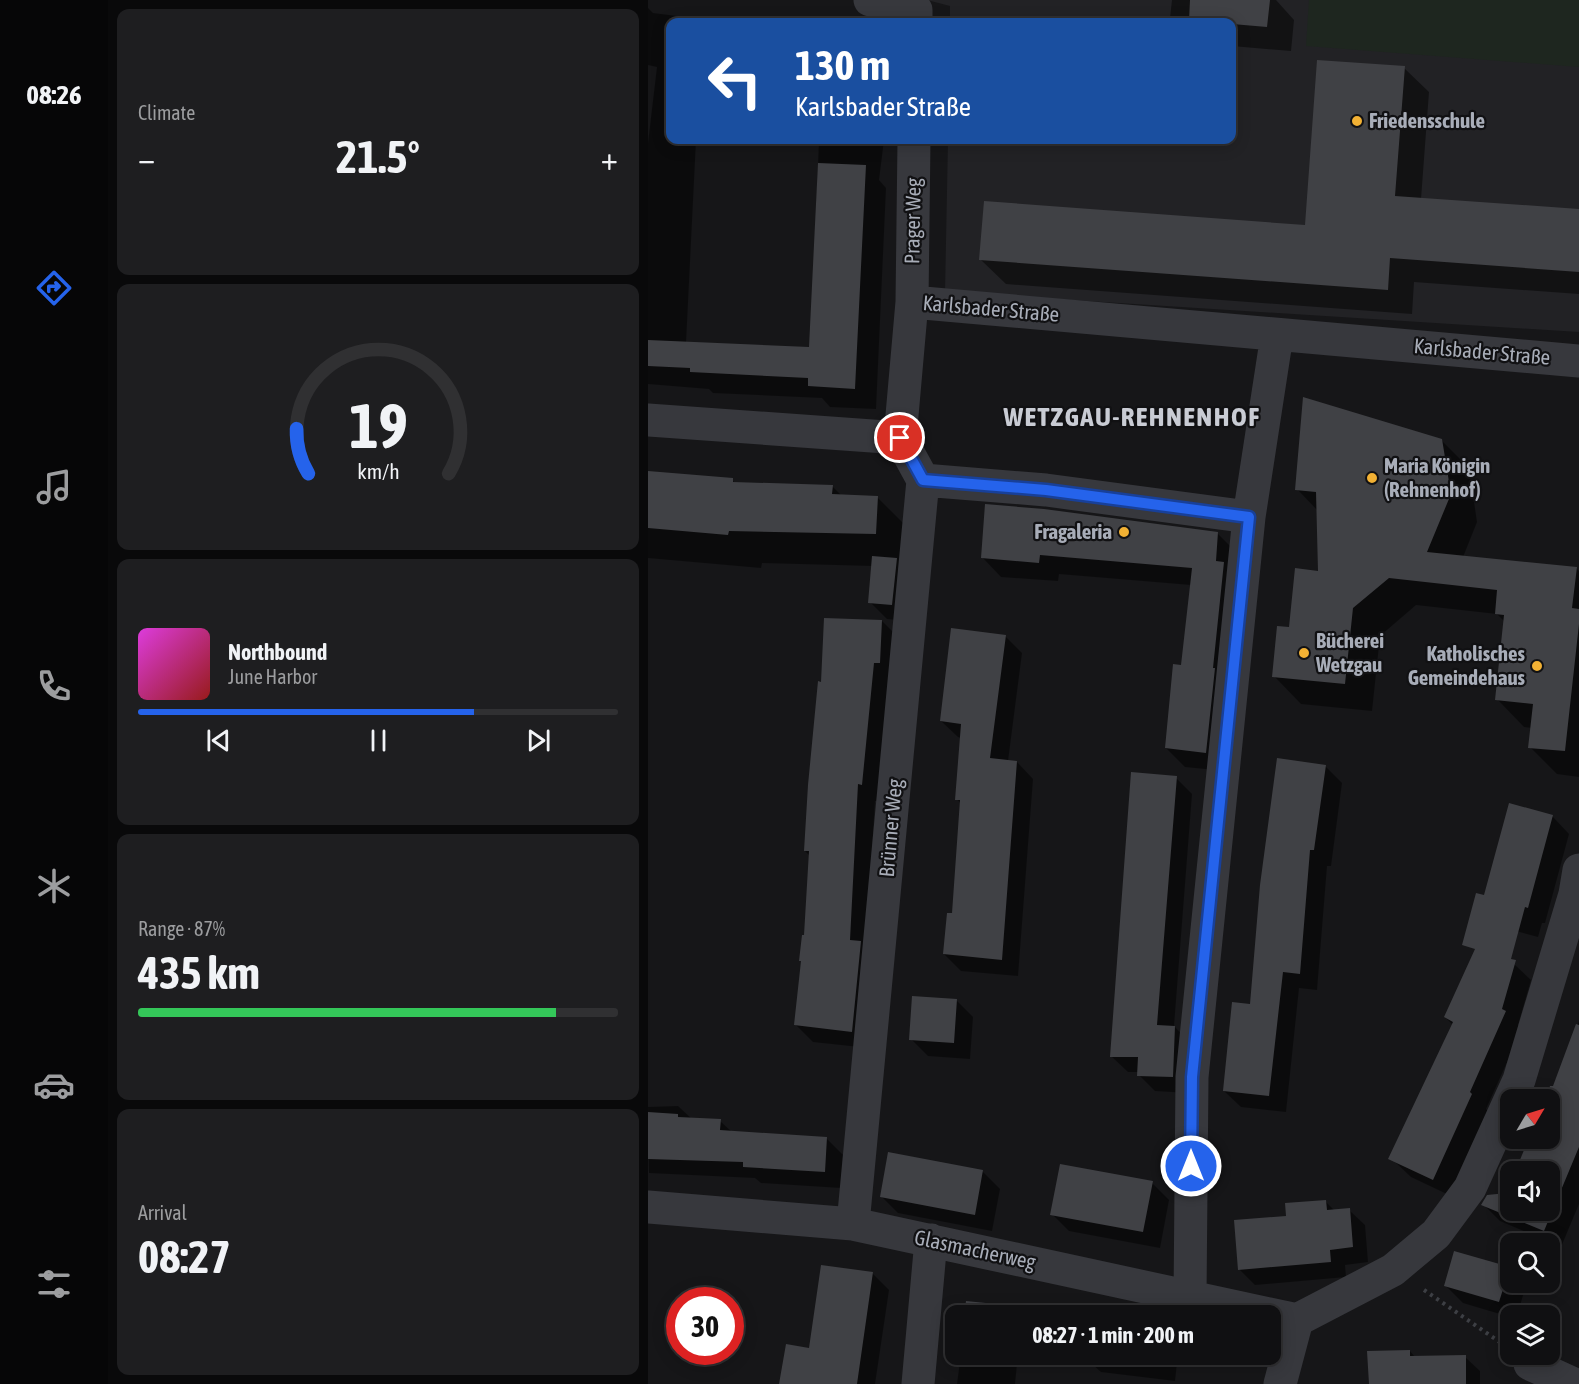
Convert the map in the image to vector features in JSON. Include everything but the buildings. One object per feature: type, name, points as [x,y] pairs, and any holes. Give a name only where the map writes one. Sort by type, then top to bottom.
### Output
[{"type":"street","points":[[870,0],[916,10],[916,18]]},
{"type":"street","name":"Prager Weg","points":[[912,302],[914,144]]},
{"type":"street","name":"Karlsbader Straße","points":[[900,438],[912,302],[1579,361]]},
{"type":"street","points":[[1190,1298],[1192,1077],[1249,517],[1277,335]]},
{"type":"street","points":[[648,420],[900,438],[923,480],[1046,490],[1249,517]]},
{"type":"street","name":"Brünner Weg","points":[[853,1224],[923,480]]},
{"type":"street","points":[[1280,1384],[1297,1320],[1393,1270],[1436,1234],[1470,1188],[1519,1080],[1575,894],[1579,870]]},
{"type":"street","name":"Glasmacherweg","points":[[648,1207],[853,1224],[1297,1320]]},
{"type":"street","points":[[918,1384],[931,1240]]},
{"type":"street","points":[[1536,1365],[1574,1384]]},
{"type":"path","points":[[1393,1270],[1442,1301],[1500,1343]]},
{"type":"shaded area","points":[[927,0],[1579,0],[1579,332],[945,292],[948,144],[1236,144],[1236,18],[950,18],[950,6]]},
{"type":"shaded area","points":[[1309,0],[1579,0],[1579,67],[1306,46]]},
{"type":"place","name":"Friedensschule","points":[[1357,121]]},
{"type":"place","name":"Maria Königin (Rehnenhof)","points":[[1372,478]]},
{"type":"place","name":"Fragaleria","points":[[1124,532]]},
{"type":"place","name":"Bücherei Wetzgau","points":[[1304,653]]},
{"type":"place","name":"Katholisches Gemeindehaus","points":[[1537,666]]},
{"type":"district","name":"WETZGAU-REHNENHOF","points":[[1132,417]]},
{"type":"route","points":[[900,438],[923,480],[1046,490],[1249,517],[1192,1077],[1191,1166]]}]
